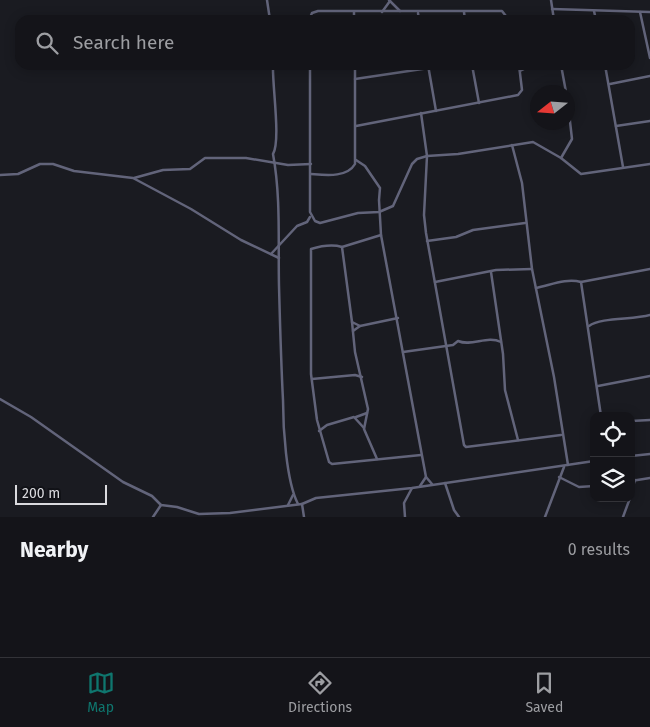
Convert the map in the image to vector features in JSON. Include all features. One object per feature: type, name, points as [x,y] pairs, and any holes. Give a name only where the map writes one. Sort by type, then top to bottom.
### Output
[{"type":"street","points":[[268,0],[270,15]]},
{"type":"street","points":[[382,12],[390,0],[401,12]]},
{"type":"street","points":[[551,0],[553,15]]},
{"type":"street","points":[[552,9],[650,12]]},
{"type":"street","points":[[311,15],[318,12],[418,13],[502,11],[505,15]]},
{"type":"street","points":[[594,11],[595,15]]},
{"type":"street","points":[[640,12],[650,58]]},
{"type":"street","points":[[273,70],[277,134],[276,148],[273,154],[275,163],[282,318],[282,419],[294,494],[300,504],[304,517]]},
{"type":"street","points":[[310,70],[311,216],[314,221]]},
{"type":"street","points":[[311,174],[341,174],[350,171],[356,160],[355,70]]},
{"type":"street","points":[[355,79],[410,70]]},
{"type":"street","points":[[429,70],[436,111]]},
{"type":"street","points":[[473,70],[478,103]]},
{"type":"street","points":[[562,70],[565,85]]},
{"type":"street","points":[[607,70],[624,168]]},
{"type":"street","points":[[356,126],[518,95],[522,90],[520,71]]},
{"type":"street","points":[[609,84],[650,76]]},
{"type":"street","points":[[421,113],[427,156],[424,215],[427,241],[464,445],[466,447],[561,435]]},
{"type":"street","points":[[616,126],[650,121]]},
{"type":"street","points":[[561,158],[572,139],[571,130]]},
{"type":"street","points":[[271,254],[297,226],[307,222],[314,221],[320,223],[358,213],[379,212],[393,206],[412,164],[417,159],[427,156],[458,154],[533,142],[561,158],[581,174],[650,164]]},
{"type":"street","points":[[512,145],[522,183],[525,223],[530,245],[532,269],[554,377],[566,466],[559,478],[545,517]]},
{"type":"street","points":[[0,175],[18,174],[40,164],[53,164],[74,172],[133,178],[163,170],[190,169],[205,158],[246,158],[288,165],[311,164]]},
{"type":"street","points":[[356,160],[365,166],[380,188],[379,212],[381,235],[398,318],[402,352],[426,477],[432,484]]},
{"type":"street","points":[[133,178],[183,204],[241,240],[279,258]]},
{"type":"street","points":[[307,222],[311,216]]},
{"type":"street","points":[[427,241],[456,237],[473,230],[525,223]]},
{"type":"street","points":[[381,235],[342,247],[335,245],[311,249],[312,379],[319,431],[329,462],[332,464],[422,455]]},
{"type":"street","points":[[342,247],[353,332],[367,413],[364,429]]},
{"type":"street","points":[[434,282],[491,272],[532,269]]},
{"type":"street","points":[[536,288],[571,280],[581,282],[650,269]]},
{"type":"street","points":[[491,272],[506,394],[518,441]]},
{"type":"street","points":[[581,282],[601,412]]},
{"type":"street","points":[[589,326],[593,322],[601,320],[636,319],[650,315]]},
{"type":"street","points":[[353,332],[360,326],[398,318]]},
{"type":"street","points":[[352,322],[360,326]]},
{"type":"street","points":[[402,352],[446,346],[458,341],[467,343],[492,338],[501,342]]},
{"type":"street","points":[[312,379],[354,375],[362,377]]},
{"type":"street","points":[[598,386],[650,376]]},
{"type":"street","points":[[0,399],[31,418],[123,482],[152,496],[161,505],[177,507],[197,516],[230,515],[300,504],[316,498],[412,488],[590,463]]},
{"type":"street","points":[[319,431],[325,426],[367,413]]},
{"type":"street","points":[[354,417],[364,429],[377,459]]},
{"type":"street","points":[[635,421],[650,420]]},
{"type":"street","points":[[318,423],[325,426]]},
{"type":"street","points":[[635,456],[650,454]]},
{"type":"street","points":[[420,486],[426,477]]},
{"type":"street","points":[[559,478],[579,487],[590,486]]},
{"type":"street","points":[[635,480],[650,478]]},
{"type":"street","points":[[445,482],[454,510],[459,517]]},
{"type":"street","points":[[405,517],[404,503],[412,488]]},
{"type":"street","points":[[288,505],[294,494]]},
{"type":"street","points":[[623,517],[629,502]]},
{"type":"street","points":[[153,517],[161,505]]}]
